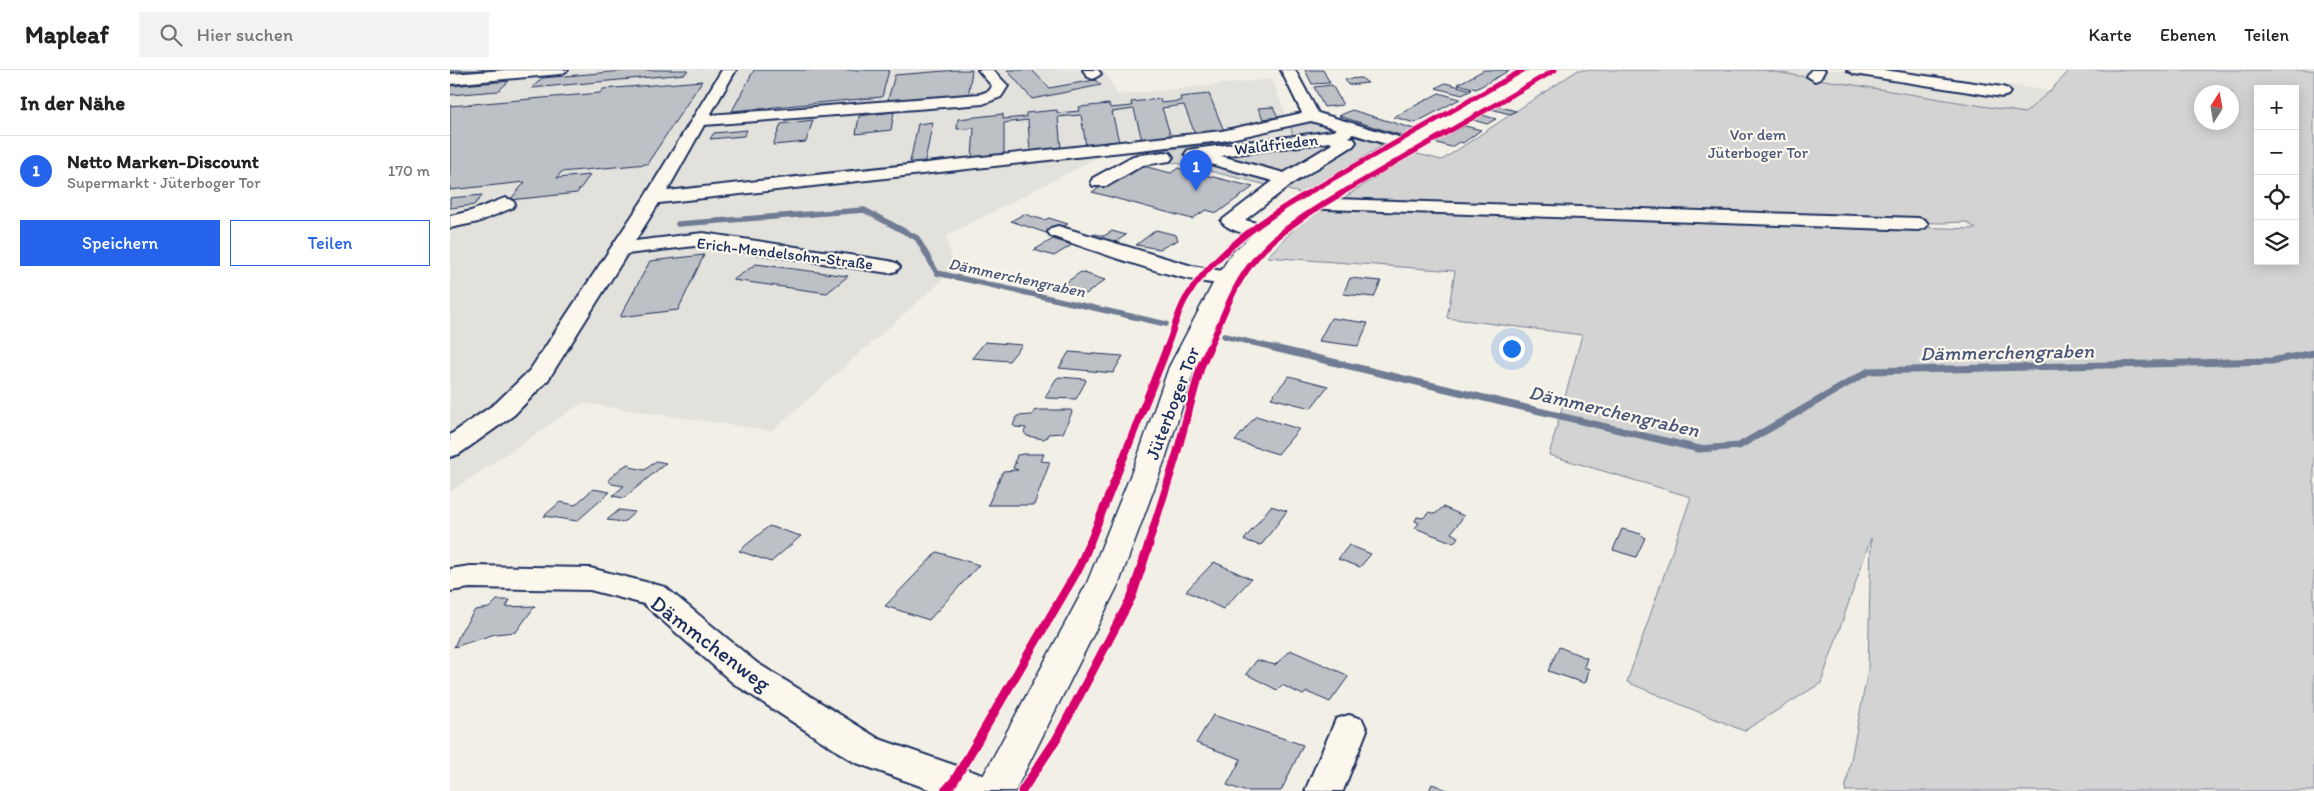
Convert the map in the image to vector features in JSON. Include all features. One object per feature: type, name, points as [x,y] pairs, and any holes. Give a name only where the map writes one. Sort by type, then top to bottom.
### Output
[{"type":"main road","name":"Jüterboger Tor","points":[[994,791],[1103,583],[1151,459],[1182,367],[1227,278],[1240,258],[1267,232],[1305,204],[1540,70]]},
{"type":"street","points":[[450,79],[561,70]]},
{"type":"street","points":[[450,448],[505,409],[539,375],[653,198],[729,70]]},
{"type":"street","points":[[699,121],[983,99],[996,94],[1000,86],[985,70]]},
{"type":"street","points":[[1288,70],[1312,116]]},
{"type":"street","points":[[1854,70],[2002,92]]},
{"type":"street","points":[[653,198],[1222,136],[1312,116],[1406,145]]},
{"type":"street","name":"Waldfrieden","points":[[1194,154],[1337,136],[1350,129]]},
{"type":"street","points":[[1287,179],[1347,142],[1327,137]]},
{"type":"street","points":[[1100,182],[1139,160],[1194,154]]},
{"type":"street","name":"Waldfrieden","points":[[1194,154],[1287,179]]},
{"type":"street","name":"Waldfrieden","points":[[1267,232],[1252,229],[1231,221],[1287,179]]},
{"type":"street","points":[[450,222],[486,214],[505,204]]},
{"type":"street","points":[[1305,204],[1918,224]]},
{"type":"street","points":[[1058,232],[1189,272],[1227,278]]},
{"type":"street","name":"Erich-Mendelsohn-Straße","points":[[621,249],[703,239],[889,267]]},
{"type":"street","name":"Dämmchenweg","points":[[450,580],[470,577],[590,578],[654,595],[745,673],[867,751],[981,791]]},
{"type":"street","points":[[1324,791],[1349,730]]},
{"type":"shaded area","points":[[450,70],[1104,70],[1118,95],[1272,79],[1294,135],[1135,153],[1118,147],[946,236],[955,269],[772,431],[582,403],[450,492]]},
{"type":"shaded area","points":[[1763,70],[1905,70],[2050,91],[2025,113]]},
{"type":"green space","name":"Vor dem Jüterboger Tor","points":[[1578,70],[1763,70],[2025,113],[2070,70],[2314,70],[2314,791],[1845,791],[1868,670],[1871,538],[1821,683],[1744,731],[1627,682],[1691,497],[1549,455],[1582,335],[1447,318],[1455,271],[1267,257],[1297,226],[1321,208],[1976,229],[1966,222],[1940,223],[1342,203],[1342,199],[1413,153],[1442,160]]},
{"type":"green space","points":[[1287,114],[1383,145],[1304,194],[1135,153],[1293,135]]},
{"type":"building","points":[[450,70],[496,70],[450,74]]},
{"type":"building","points":[[635,70],[688,70],[685,74],[532,88],[542,78]]},
{"type":"building","points":[[754,70],[889,70],[882,97],[732,111]]},
{"type":"building","points":[[972,70],[968,98],[886,106],[895,75]]},
{"type":"building","points":[[1007,70],[1032,70],[1049,88],[1095,80],[1101,85],[1032,99]]},
{"type":"building","points":[[1305,70],[1323,70],[1330,83],[1312,84]]},
{"type":"building","points":[[1484,70],[1510,70],[1476,89],[1458,84]]},
{"type":"building","points":[[1361,78],[1368,83],[1348,85],[1345,79]]},
{"type":"building","points":[[509,81],[498,91],[450,95],[450,86]]},
{"type":"building","points":[[702,81],[647,164],[561,172],[557,178],[590,175],[577,193],[510,200],[525,182],[450,190],[450,106],[600,93],[603,89]]},
{"type":"building","points":[[1445,83],[1472,90],[1462,95],[1436,88]]},
{"type":"building","points":[[1332,85],[1343,105],[1324,107],[1314,87]]},
{"type":"building","points":[[1439,93],[1460,99],[1415,123],[1394,117]]},
{"type":"building","points":[[1209,94],[1224,131],[1195,134],[1184,105],[1162,108],[1171,137],[1142,140],[1134,109],[1112,112],[1119,142],[1086,146],[1081,115],[1058,117],[1061,149],[1030,152],[1028,120],[1004,123],[1004,154],[972,158],[974,128],[957,129],[958,119],[1003,114],[1003,119],[1026,117],[1026,113],[1057,110],[1057,113],[1080,111],[1079,107],[1109,104],[1110,108],[1132,106],[1131,102],[1160,99],[1161,103],[1181,101],[1180,97]]},
{"type":"building","points":[[1497,106],[1516,111],[1510,114],[1491,109]]},
{"type":"building","points":[[1273,107],[1278,117],[1263,119],[1258,108]]},
{"type":"building","points":[[1352,110],[1414,129],[1403,136],[1339,116]]},
{"type":"building","points":[[894,112],[891,130],[856,134],[859,116]]},
{"type":"building","points":[[1482,115],[1496,119],[1487,124],[1473,120]]},
{"type":"building","points":[[813,120],[806,142],[773,145],[781,124]]},
{"type":"building","points":[[933,122],[925,161],[910,162],[918,124]]},
{"type":"building","points":[[1465,126],[1481,130],[1463,143],[1459,142],[1451,147],[1434,142]]},
{"type":"building","points":[[747,130],[744,136],[710,139],[714,133]]},
{"type":"building","points":[[1139,165],[1171,173],[1178,168],[1253,187],[1217,213],[1206,210],[1192,219],[1092,192]]},
{"type":"building","points":[[483,195],[474,205],[450,208],[450,198]]},
{"type":"building","points":[[1024,214],[1044,220],[1049,218],[1068,224],[1049,234],[1011,221]]},
{"type":"building","points":[[1156,230],[1176,235],[1178,240],[1160,249],[1136,245]]},
{"type":"building","points":[[1112,231],[1126,235],[1111,245],[1089,238],[1095,234],[1104,236]]},
{"type":"building","points":[[1053,239],[1072,245],[1054,256],[1034,250]]},
{"type":"building","points":[[704,255],[678,310],[620,317],[650,261]]},
{"type":"building","points":[[756,264],[848,276],[827,293],[733,280]]},
{"type":"building","points":[[1081,272],[1105,280],[1086,294],[1061,286]]},
{"type":"building","points":[[1350,278],[1381,281],[1374,297],[1343,294]]},
{"type":"building","points":[[1331,318],[1368,323],[1358,346],[1319,341]]},
{"type":"building","points":[[985,342],[1022,345],[1009,361],[972,358]]},
{"type":"building","points":[[1069,352],[1123,356],[1113,373],[1059,368]]},
{"type":"building","points":[[1289,376],[1328,386],[1311,408],[1271,398]]},
{"type":"building","points":[[1059,377],[1085,379],[1086,381],[1076,399],[1045,397]]},
{"type":"building","points":[[1037,410],[1071,410],[1072,412],[1063,433],[1048,434],[1048,437],[1043,439],[1027,436],[1024,432],[1026,428],[1013,425],[1017,416],[1032,415]]},
{"type":"building","points":[[1256,416],[1299,429],[1278,454],[1235,441]]},
{"type":"building","points":[[1044,454],[1041,461],[1050,462],[1034,505],[988,505],[1003,471],[1018,470],[1013,468],[1015,463],[1017,463],[1015,462],[1017,455]]},
{"type":"building","points":[[656,461],[666,463],[624,498],[612,496],[624,486],[612,484],[608,480],[621,468],[628,464],[631,465],[630,467],[645,470]]},
{"type":"building","points":[[593,489],[610,492],[577,521],[544,516],[560,502],[575,505]]},
{"type":"building","points":[[1271,506],[1287,511],[1262,544],[1259,545],[1244,540]]},
{"type":"building","points":[[1443,507],[1464,516],[1451,533],[1458,537],[1454,543],[1415,528],[1419,523],[1415,521],[1417,517],[1423,518],[1429,512],[1435,514]]},
{"type":"building","points":[[619,510],[635,512],[624,522],[607,520]]},
{"type":"building","points":[[769,526],[801,536],[771,562],[739,551]]},
{"type":"building","points":[[1622,529],[1641,534],[1645,538],[1636,557],[1613,550]]},
{"type":"building","points":[[1349,545],[1371,554],[1360,567],[1338,559]]},
{"type":"building","points":[[937,552],[979,565],[929,620],[885,606]]},
{"type":"building","points":[[1214,562],[1251,579],[1223,609],[1186,591]]},
{"type":"building","points":[[497,600],[510,600],[506,607],[535,606],[516,632],[495,634],[454,647],[461,631],[475,610],[489,608]]},
{"type":"building","points":[[1559,647],[1587,658],[1584,667],[1589,669],[1586,682],[1584,683],[1548,671]]},
{"type":"building","points":[[1290,650],[1347,675],[1348,677],[1330,702],[1307,692],[1303,695],[1282,685],[1277,690],[1246,674],[1257,660],[1275,665]]},
{"type":"building","points":[[1213,715],[1303,745],[1281,791],[1244,791],[1227,785],[1241,759],[1196,743]]},
{"type":"building","points":[[1432,784],[1450,791],[1429,791]]},
{"type":"waterway","name":"Dämmerchengraben","points":[[678,224],[864,210],[917,238],[937,273],[1166,324]]},
{"type":"waterway","name":"Dämmerchengraben","points":[[1224,336],[1279,349]]},
{"type":"waterway","name":"Dämmerchengraben","points":[[1274,348],[1699,449],[1739,446],[1869,371],[2271,361],[2314,353]]},
{"type":"cycle path","points":[[945,791],[954,781],[1080,566],[1126,455],[1185,300],[1203,274],[1252,229],[1285,206],[1523,70]]},
{"type":"cycle path","points":[[1022,791],[1056,740],[1132,596],[1175,460],[1201,366],[1240,280],[1254,260],[1280,234],[1312,210],[1555,70]]},
{"type":"place","name":"Netto Marken-Discount","points":[[1196,191]]}]
